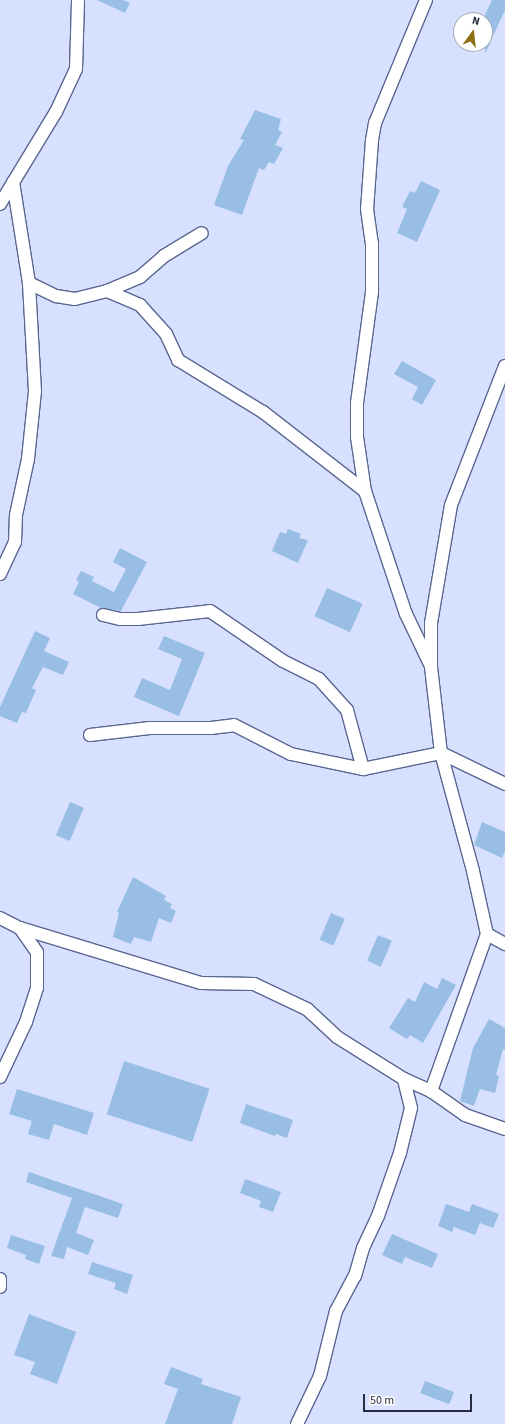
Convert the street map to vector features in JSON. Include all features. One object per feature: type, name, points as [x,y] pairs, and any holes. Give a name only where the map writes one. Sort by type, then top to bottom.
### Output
[{"type":"street","points":[[0,204],[56,112],[76,69],[78,0]]},
{"type":"street","points":[[426,0],[375,123],[372,140],[367,209],[372,243],[372,292],[357,402],[357,437],[365,491],[406,614],[431,667]]},
{"type":"street","points":[[0,574],[15,542],[16,515],[28,459],[35,391],[29,283],[13,182]]},
{"type":"street","points":[[29,283],[56,296],[75,299],[107,291],[140,277],[164,256],[202,233]]},
{"type":"street","points":[[107,291],[140,305],[166,334],[178,360],[264,412],[365,491]]},
{"type":"street","points":[[432,1091],[486,934],[473,871],[441,753],[431,667],[433,602],[451,505],[505,366]]},
{"type":"street","points":[[103,615],[121,619],[138,619],[210,611],[283,661],[319,679],[347,710],[363,769]]},
{"type":"street","points":[[90,735],[150,728],[211,728],[234,725],[291,754],[363,769],[441,753],[505,784]]},
{"type":"street","points":[[0,918],[20,928],[201,983],[254,984],[306,1009],[337,1037],[404,1079],[432,1091],[465,1115],[505,1129]]},
{"type":"street","points":[[0,1077],[26,1022],[37,988],[37,952],[20,928]]},
{"type":"street","points":[[486,934],[505,944]]},
{"type":"street","points":[[297,1424],[320,1376],[336,1311],[355,1276],[363,1248],[378,1216],[400,1153],[411,1108],[404,1079]]},
{"type":"street","points":[[0,1279],[0,1288]]},
{"type":"building","points":[[97,0],[123,0],[130,3],[125,13]]},
{"type":"building","points":[[492,0],[505,0],[505,10],[493,36],[493,12],[486,12]]},
{"type":"building","points":[[255,110],[281,119],[278,130],[282,132],[275,145],[283,148],[274,164],[269,162],[264,170],[259,168],[242,215],[214,205],[228,166],[244,140],[240,139]]},
{"type":"building","points":[[421,181],[440,190],[417,242],[397,233],[407,209],[402,207],[410,191],[415,193]]},
{"type":"building","points":[[402,361],[436,380],[422,405],[412,399],[418,387],[394,374]]},
{"type":"building","points":[[288,529],[301,534],[299,538],[308,540],[298,563],[272,551],[280,532],[286,534]]},
{"type":"building","points":[[120,548],[147,562],[121,611],[101,608],[73,594],[79,582],[76,580],[81,571],[94,577],[92,581],[114,592],[126,569],[113,562]]},
{"type":"building","points":[[327,588],[363,604],[350,632],[314,616]]},
{"type":"building","points":[[35,631],[50,638],[44,651],[69,662],[63,675],[43,667],[32,688],[36,690],[26,713],[22,712],[17,723],[0,716],[0,707]]},
{"type":"building","points":[[164,636],[205,653],[179,716],[134,697],[142,678],[170,690],[182,659],[158,649]]},
{"type":"building","points":[[70,802],[84,808],[70,841],[56,835]]},
{"type":"building","points":[[482,822],[505,832],[505,851],[502,858],[474,845]]},
{"type":"building","points":[[133,877],[166,896],[164,900],[172,904],[170,908],[176,911],[171,923],[159,918],[151,942],[134,937],[131,944],[113,937],[119,913],[117,912]]},
{"type":"building","points":[[331,913],[345,919],[333,946],[320,940]]},
{"type":"building","points":[[378,935],[392,941],[381,967],[367,961]]},
{"type":"building","points":[[442,978],[456,985],[423,1043],[410,1035],[407,1039],[389,1028],[408,998],[415,1002],[424,982],[437,989]]},
{"type":"building","points":[[489,1019],[505,1028],[505,1050],[503,1049],[496,1075],[499,1076],[495,1093],[480,1089],[474,1106],[460,1101],[473,1048]]},
{"type":"building","points":[[124,1061],[210,1089],[192,1142],[107,1114]]},
{"type":"building","points":[[17,1089],[94,1113],[87,1135],[54,1124],[49,1140],[28,1134],[32,1121],[9,1114]]},
{"type":"building","points":[[246,1104],[293,1120],[287,1138],[276,1134],[275,1136],[240,1123]]},
{"type":"building","points":[[29,1172],[123,1204],[118,1218],[85,1207],[76,1233],[94,1240],[88,1255],[67,1247],[64,1259],[51,1256],[72,1198],[26,1182]]},
{"type":"building","points":[[245,1179],[281,1192],[273,1212],[259,1207],[261,1201],[240,1193]]},
{"type":"building","points":[[446,1204],[469,1212],[472,1204],[499,1214],[493,1228],[480,1223],[475,1235],[454,1227],[452,1232],[438,1226]]},
{"type":"building","points":[[392,1234],[438,1254],[432,1268],[405,1257],[402,1264],[382,1255]]},
{"type":"building","points":[[11,1235],[45,1246],[39,1264],[25,1259],[26,1255],[7,1248]]},
{"type":"building","points":[[92,1262],[133,1275],[127,1294],[114,1289],[116,1283],[88,1274]]},
{"type":"building","points":[[29,1314],[76,1332],[57,1384],[30,1374],[35,1362],[14,1355]]},
{"type":"building","points":[[171,1367],[203,1379],[201,1384],[241,1397],[232,1424],[165,1424],[178,1389],[164,1384]]},
{"type":"building","points":[[425,1381],[454,1392],[449,1404],[420,1393]]}]
